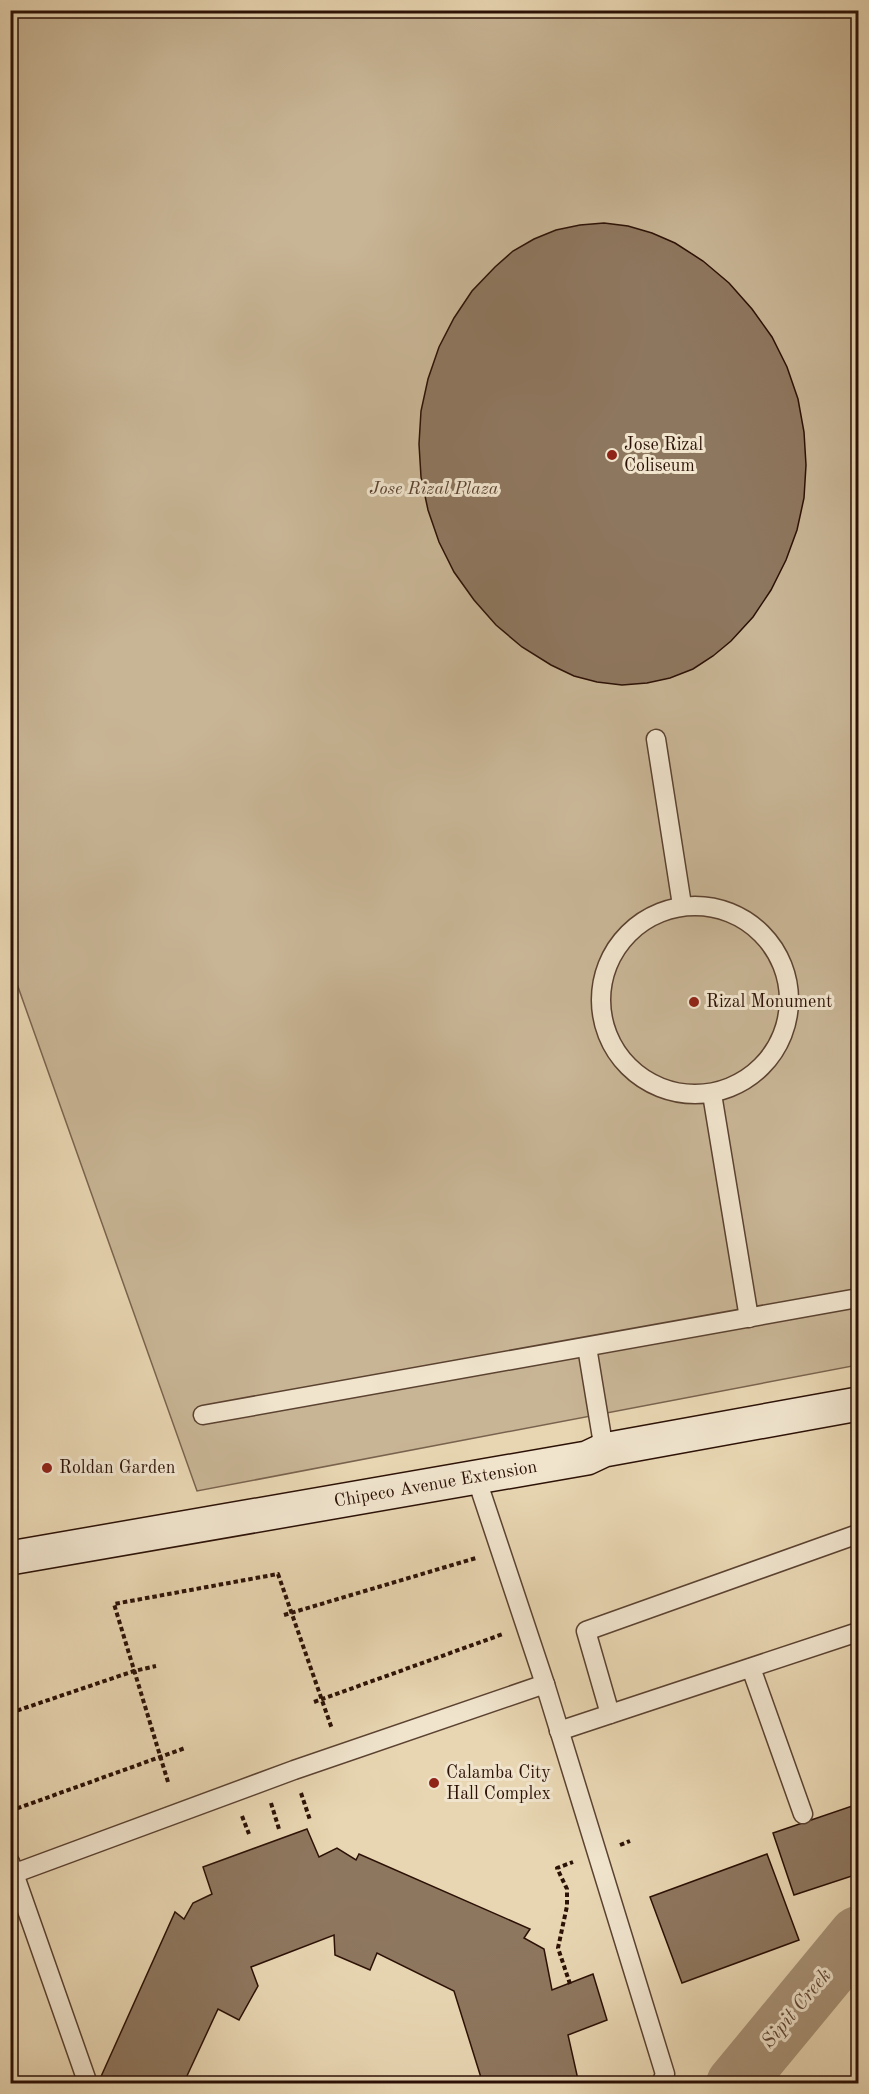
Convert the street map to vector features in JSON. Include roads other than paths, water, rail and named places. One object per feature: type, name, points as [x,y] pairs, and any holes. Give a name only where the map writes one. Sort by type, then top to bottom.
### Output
[{"type":"main road","name":"Chipeco Avenue Extension","points":[[10,1558],[587,1458],[604,1450],[858,1404]]},
{"type":"lane","points":[[656,739],[682,905]]},
{"type":"lane","points":[[682,905],[715,907],[746,919],[770,941],[786,969],[791,1002],[785,1034],[768,1062],[743,1083],[712,1094],[678,1093],[647,1082],[621,1059],[605,1030],[601,1008],[600,997],[606,964],[624,936],[650,915],[682,905]]},
{"type":"lane","points":[[712,1094],[748,1318]]},
{"type":"lane","points":[[202,1415],[858,1298]]},
{"type":"lane","points":[[587,1347],[604,1450]]},
{"type":"lane","points":[[476,1477],[559,1731],[664,2074],[661,2084]]},
{"type":"lane","points":[[610,1714],[586,1631],[858,1534]]},
{"type":"lane","points":[[559,1731],[858,1632]]},
{"type":"lane","points":[[751,1668],[803,1814]]},
{"type":"lane","points":[[88,2084],[12,1870],[544,1684]]},
{"type":"waterway","name":"Sipit Creek","points":[[735,2084],[858,1935]]},
{"type":"place","name":"Jose Rizal Coliseum","points":[[612,455]]},
{"type":"place","name":"Rizal Monument","points":[[694,1002]]},
{"type":"place","name":"Roldan Garden","points":[[47,1468]]},
{"type":"place","name":"Calamba City Hall Complex","points":[[434,1783]]},
{"type":"park label","name":"Jose Rizal Plaza","points":[[434,489]]}]
